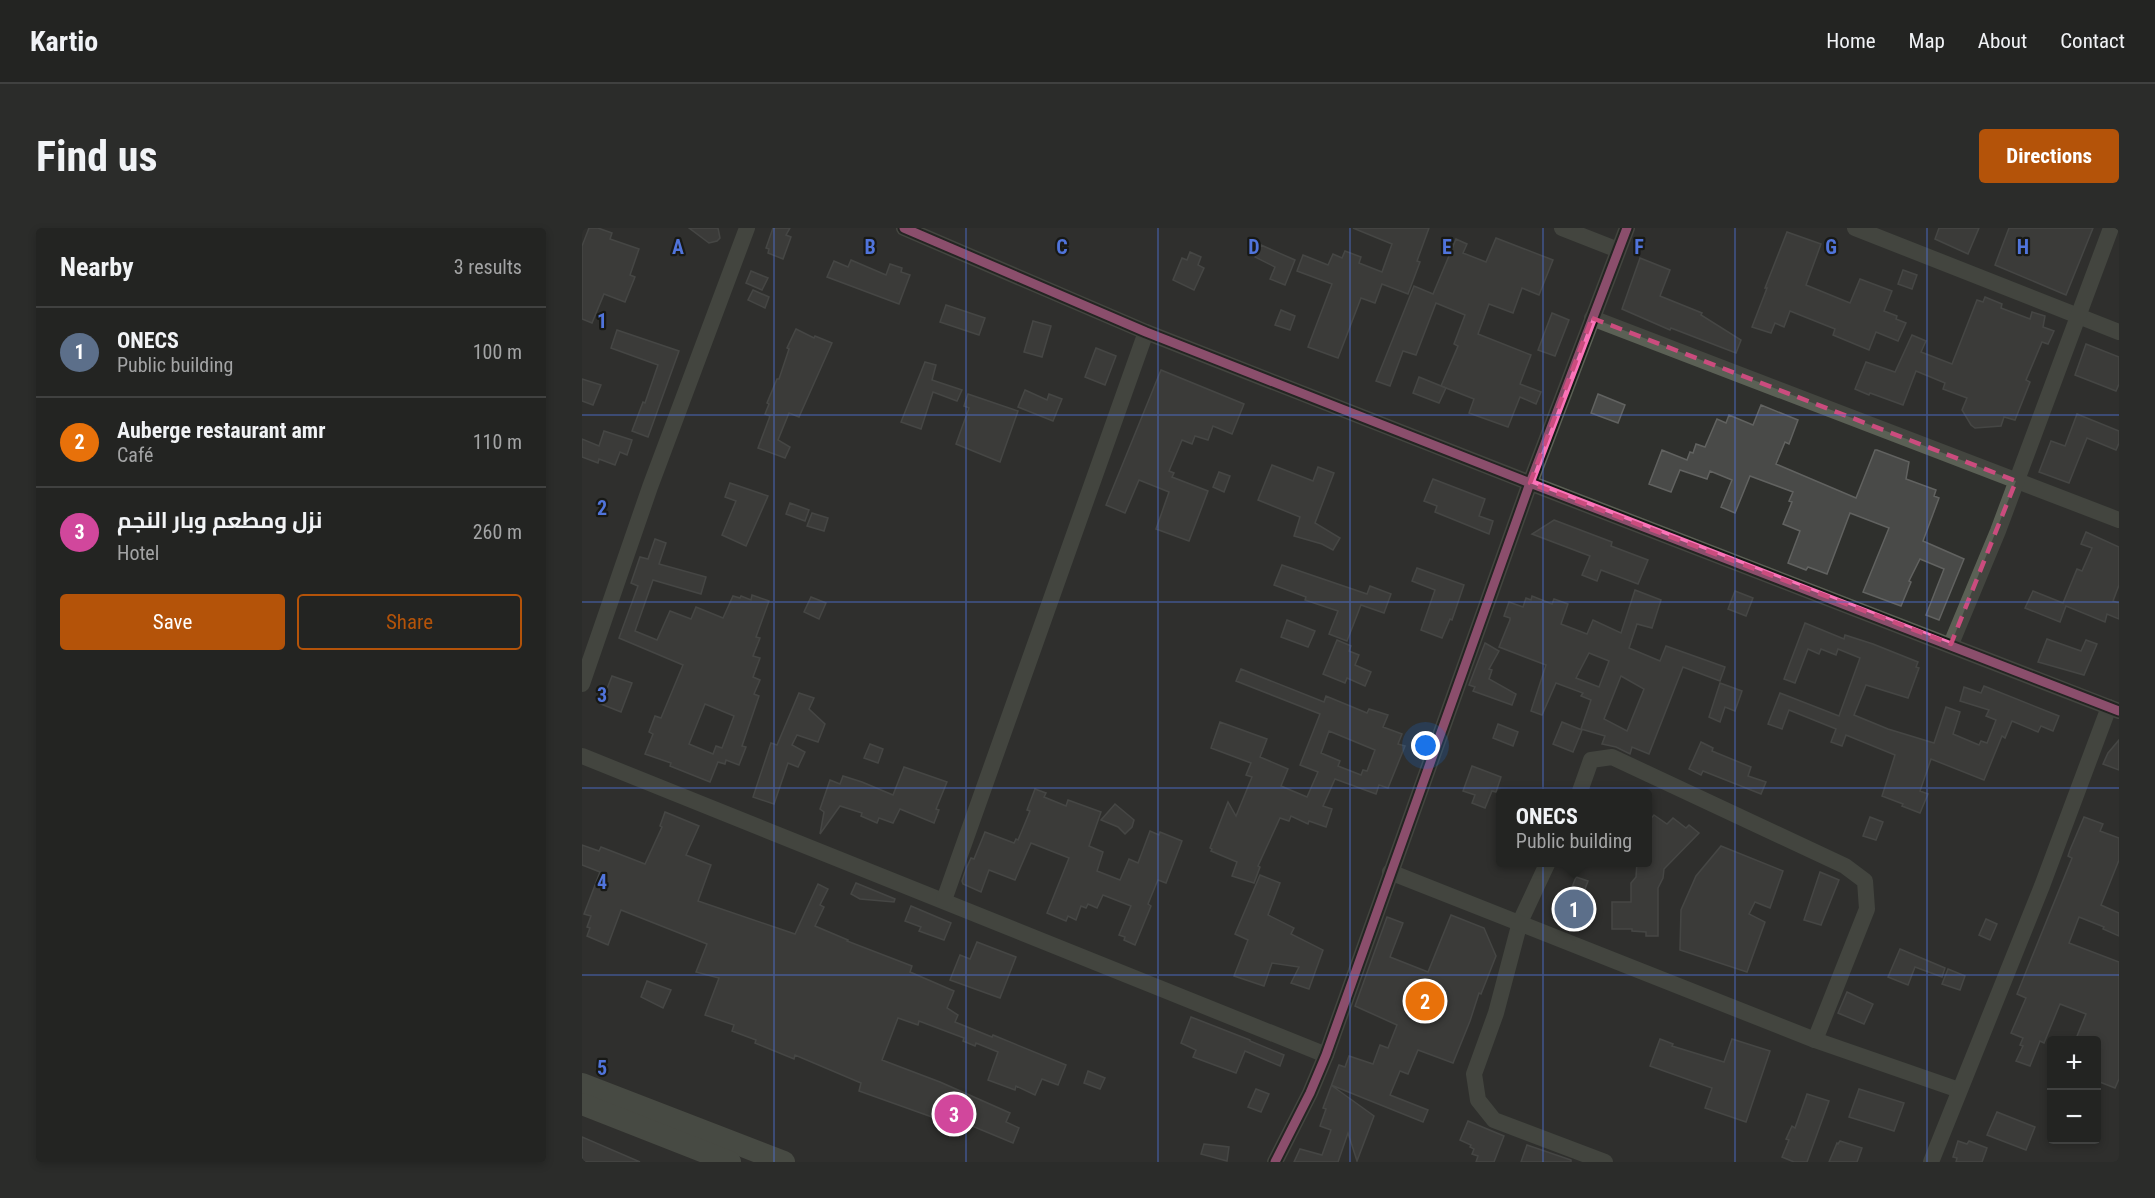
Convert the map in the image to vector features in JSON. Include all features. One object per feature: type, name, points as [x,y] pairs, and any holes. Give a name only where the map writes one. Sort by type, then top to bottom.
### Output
[{"type":"main road","points":[[582,1084],[784,1162]]},
{"type":"main road","points":[[582,1104],[730,1162]]},
{"type":"street","points":[[582,684],[650,487],[747,228]]},
{"type":"street","points":[[904,228],[1146,332],[2114,709],[1931,1162]]},
{"type":"street","points":[[1562,228],[1618,250]]},
{"type":"street","points":[[1275,1162],[1310,1093],[1326,1054],[1530,483],[1627,228]]},
{"type":"street","points":[[1855,228],[2119,332]]},
{"type":"street","points":[[1951,644],[1998,531],[2111,228]]},
{"type":"street","points":[[1592,318],[2119,520]]},
{"type":"street","points":[[944,900],[1146,332]]},
{"type":"street","points":[[582,756],[1326,1054]]},
{"type":"street","points":[[1581,789],[1591,760],[1612,757],[1845,866],[1865,881],[1867,909],[1815,1040]]},
{"type":"street","points":[[1546,867],[1520,922],[1496,1013],[1474,1074],[1478,1100],[1494,1120],[1605,1162]]},
{"type":"street","points":[[1390,872],[1815,1040],[1959,1090]]},
{"type":"highlighted area","points":[[1592,318],[2016,481],[1951,644],[1530,483]]},
{"type":"building","points":[[589,228],[598,228],[612,233],[610,239],[639,249],[630,275],[635,277],[625,302],[604,294],[592,323],[582,319],[582,246]]},
{"type":"building","points":[[689,228],[718,228],[720,238],[709,243]]},
{"type":"building","points":[[773,228],[790,228],[786,235],[791,237],[783,259],[768,253],[769,249],[766,248]]},
{"type":"building","points":[[1353,228],[1429,228],[1408,294],[1382,284],[1375,303],[1361,298],[1338,358],[1308,347],[1332,284],[1297,271],[1303,255],[1328,265],[1333,254],[1342,258],[1345,251],[1361,257],[1359,263],[1382,272],[1392,244]]},
{"type":"building","points":[[1939,228],[1979,228],[1968,254],[1935,239]]},
{"type":"building","points":[[2009,228],[2093,228],[2066,295],[1995,265]]},
{"type":"building","points":[[1787,232],[1821,244],[1806,285],[1850,303],[1860,279],[1892,291],[1884,311],[1897,316],[1896,319],[1906,323],[1898,341],[1876,332],[1869,350],[1833,335],[1835,329],[1790,311],[1784,327],[1775,323],[1771,333],[1752,327]]},
{"type":"building","points":[[1496,238],[1553,260],[1539,295],[1522,288],[1513,313],[1489,304],[1478,334],[1531,355],[1520,384],[1541,392],[1536,404],[1520,397],[1508,427],[1469,413],[1474,399],[1441,386],[1458,346],[1454,344],[1465,315],[1436,303],[1416,355],[1403,351],[1390,386],[1376,381],[1414,286],[1433,294],[1456,239],[1467,244],[1463,253],[1486,262]]},
{"type":"building","points":[[1261,245],[1295,260],[1285,285],[1270,279],[1275,267],[1255,257]]},
{"type":"building","points":[[1190,252],[1201,257],[1198,265],[1204,268],[1194,290],[1173,280],[1182,258],[1187,260]]},
{"type":"building","points":[[1640,258],[1670,270],[1660,296],[1702,313],[1701,315],[1741,340],[1736,353],[1671,328],[1670,330],[1622,309]]},
{"type":"building","points":[[851,260],[886,275],[890,264],[902,268],[901,272],[910,275],[899,304],[827,277],[834,261],[848,267]]},
{"type":"building","points":[[1903,270],[1917,275],[1912,289],[1898,284]]},
{"type":"building","points":[[751,271],[768,278],[762,290],[746,283]]},
{"type":"building","points":[[753,290],[769,297],[765,308],[748,300]]},
{"type":"building","points":[[1985,297],[2002,304],[2001,308],[2030,319],[2032,312],[2045,316],[2043,327],[2054,331],[2048,344],[2042,342],[2026,380],[2030,382],[2015,420],[2004,417],[2001,426],[1975,428],[1962,410],[1967,398],[1943,389],[1945,383],[1916,371],[1903,405],[1855,389],[1866,362],[1895,372],[1912,335],[1926,341],[1921,352],[1952,364],[1977,300],[1983,302]]},
{"type":"building","points":[[946,305],[985,318],[979,335],[940,322]]},
{"type":"building","points":[[1281,310],[1295,316],[1290,330],[1275,325]]},
{"type":"building","points":[[1552,313],[1569,320],[1555,356],[1538,350]]},
{"type":"building","points":[[1033,321],[1051,326],[1042,357],[1024,352]]},
{"type":"building","points":[[796,329],[814,338],[815,336],[832,343],[799,417],[789,413],[778,440],[790,447],[785,458],[758,448],[770,416],[765,414],[769,404],[767,403],[779,379],[789,349],[787,348]]},
{"type":"building","points":[[617,330],[679,351],[648,437],[632,431],[643,402],[645,403],[658,365],[611,348]]},
{"type":"building","points":[[2086,344],[2119,357],[2119,384],[2116,391],[2075,375]]},
{"type":"building","points":[[1096,348],[1116,356],[1105,385],[1085,377]]},
{"type":"building","points":[[925,362],[936,365],[932,380],[962,390],[957,401],[933,392],[921,429],[901,422]]},
{"type":"building","points":[[1161,370],[1244,404],[1232,434],[1213,426],[1208,440],[1195,436],[1192,444],[1182,440],[1169,471],[1174,473],[1172,477],[1208,491],[1189,541],[1156,529],[1169,492],[1139,480],[1125,513],[1106,505]]},
{"type":"building","points":[[1419,377],[1446,388],[1439,403],[1413,393]]},
{"type":"building","points":[[582,379],[601,385],[593,405],[582,401]]},
{"type":"building","points":[[1025,390],[1047,400],[1049,394],[1062,399],[1053,421],[1018,407]]},
{"type":"building","points":[[968,394],[1018,411],[1000,462],[956,444],[969,408],[964,406]]},
{"type":"building","points":[[1598,394],[1625,405],[1618,423],[1591,413]]},
{"type":"building","points":[[1761,405],[1798,420],[1789,444],[1785,442],[1776,464],[1856,498],[1875,450],[1877,450],[1909,462],[1906,479],[1936,490],[1934,496],[1939,498],[1923,541],[1964,559],[1939,620],[1926,615],[1944,569],[1920,559],[1909,581],[1911,582],[1901,606],[1863,592],[1889,528],[1850,513],[1827,574],[1808,567],[1806,570],[1788,563],[1800,531],[1783,524],[1792,502],[1789,501],[1793,492],[1750,476],[1735,513],[1721,507],[1732,480],[1710,471],[1707,479],[1680,470],[1671,492],[1649,484],[1662,450],[1687,460],[1696,444],[1705,447],[1717,419],[1726,423],[1729,415],[1753,425]]},
{"type":"building","points":[[2077,414],[2119,431],[2119,443],[2116,450],[2087,438],[2069,483],[2039,472],[2051,441],[2065,446]]},
{"type":"building","points":[[604,431],[632,440],[627,455],[620,452],[615,465],[599,459],[598,463],[582,457],[582,439],[599,446]]},
{"type":"building","points":[[1272,465],[1313,481],[1318,467],[1334,473],[1315,523],[1340,538],[1333,550],[1322,544],[1294,536],[1300,517],[1258,500]]},
{"type":"building","points":[[1219,472],[1230,476],[1224,492],[1213,487]]},
{"type":"building","points":[[1433,479],[1485,499],[1479,516],[1493,521],[1489,534],[1435,512],[1437,506],[1424,501]]},
{"type":"building","points":[[730,483],[768,496],[746,546],[722,535],[736,501],[725,497]]},
{"type":"building","points":[[790,503],[809,510],[805,521],[786,514]]},
{"type":"building","points":[[812,513],[828,518],[824,531],[807,526]]},
{"type":"building","points":[[1554,520],[1612,542],[1611,546],[1648,560],[1638,584],[1601,570],[1597,581],[1582,575],[1590,556],[1532,534]]},
{"type":"building","points":[[2086,532],[2119,547],[2119,585],[2113,601],[2119,603],[2119,619],[2107,614],[2105,622],[2066,606],[2060,622],[2025,608],[2033,591],[2063,603],[2077,569],[2082,571],[2092,548],[2081,544]]},
{"type":"building","points":[[655,539],[666,543],[659,564],[706,577],[701,594],[653,580],[635,631],[657,640],[670,611],[691,619],[696,607],[723,618],[733,596],[751,600],[752,595],[769,601],[756,637],[760,638],[753,656],[760,658],[753,677],[760,680],[754,694],[759,696],[742,746],[746,747],[739,765],[726,760],[725,764],[718,762],[710,782],[670,766],[671,763],[645,754],[653,734],[649,732],[655,716],[661,718],[683,665],[619,638],[638,586],[631,583],[640,557],[648,559]],"holes":[[[705,704],[734,716],[722,748],[716,746],[713,754],[689,744]]]},
{"type":"building","points":[[1282,565],[1367,594],[1370,586],[1391,594],[1384,613],[1361,605],[1347,641],[1329,634],[1338,611],[1305,600],[1306,597],[1274,585]]},
{"type":"building","points":[[1417,568],[1464,585],[1452,620],[1450,619],[1442,638],[1421,630],[1435,590],[1412,581]]},
{"type":"building","points":[[1635,590],[1661,600],[1652,628],[1637,624],[1629,648],[1660,661],[1666,646],[1725,667],[1720,681],[1683,667],[1649,754],[1632,747],[1630,754],[1616,747],[1602,744],[1605,736],[1581,729],[1591,700],[1581,696],[1583,693],[1556,683],[1542,715],[1531,711],[1546,665],[1499,647],[1510,620],[1504,616],[1509,602],[1523,607],[1526,598],[1531,600],[1532,596],[1552,604],[1554,599],[1568,604],[1561,624],[1587,634],[1593,620],[1621,633]],"holes":[[[1589,653],[1609,661],[1599,687],[1576,678]],[[1621,676],[1644,689],[1627,731],[1604,719]]]},
{"type":"building","points":[[1735,591],[1753,598],[1746,616],[1728,609]]},
{"type":"building","points":[[811,597],[826,603],[819,619],[804,612]]},
{"type":"building","points":[[1287,620],[1315,631],[1308,647],[1281,637]]},
{"type":"building","points":[[1805,623],[1844,639],[1845,635],[1918,662],[1916,667],[1919,668],[1908,698],[1866,685],[1854,715],[1888,729],[1934,743],[1946,707],[1960,712],[1953,734],[1979,745],[1981,741],[1987,743],[1996,720],[1986,716],[1989,710],[1960,701],[1964,687],[1981,693],[1984,686],[2059,716],[2053,731],[2041,726],[2038,732],[2012,721],[2005,738],[2002,736],[1984,780],[1931,759],[1920,791],[1928,794],[1920,813],[1902,806],[1903,804],[1882,796],[1895,755],[1846,735],[1842,746],[1831,742],[1836,729],[1789,710],[1782,729],[1768,724],[1780,693],[1839,716],[1860,658],[1838,649],[1836,655],[1821,649],[1819,654],[1808,649],[1795,683],[1784,679]]},
{"type":"building","points":[[2047,639],[2081,651],[2086,640],[2097,644],[2084,675],[2038,662]]},
{"type":"building","points":[[1337,640],[1351,646],[1349,651],[1359,655],[1355,665],[1371,672],[1365,686],[1347,678],[1345,683],[1323,674]]},
{"type":"building","points":[[1485,643],[1499,651],[1489,669],[1492,670],[1489,679],[1516,694],[1512,705],[1473,691],[1475,687],[1469,685]]},
{"type":"building","points":[[1241,669],[1324,702],[1326,696],[1367,713],[1369,709],[1388,715],[1383,727],[1402,734],[1398,744],[1405,746],[1388,788],[1379,785],[1376,794],[1335,779],[1323,806],[1332,809],[1326,827],[1309,821],[1308,824],[1291,816],[1289,821],[1280,818],[1258,866],[1260,867],[1254,883],[1232,876],[1237,862],[1211,851],[1210,848],[1228,802],[1236,816],[1252,777],[1246,775],[1251,763],[1211,748],[1220,722],[1267,739],[1260,757],[1288,769],[1281,786],[1307,797],[1318,772],[1300,765],[1320,714],[1236,681]],"holes":[[[1329,731],[1375,750],[1367,771],[1363,770],[1361,775],[1338,766],[1340,761],[1321,753]]]},
{"type":"building","points":[[612,676],[632,683],[621,712],[601,704]]},
{"type":"building","points":[[1720,683],[1742,691],[1735,711],[1725,707],[1720,722],[1709,717]]},
{"type":"building","points":[[799,693],[814,698],[809,709],[825,724],[818,742],[797,735],[792,745],[805,752],[798,767],[788,763],[774,804],[753,797],[771,743],[777,745]]},
{"type":"building","points":[[1562,722],[1582,730],[1573,752],[1553,744]]},
{"type":"building","points":[[1498,724],[1518,732],[1513,746],[1493,738]]},
{"type":"building","points":[[2119,740],[2119,770],[2103,764],[2108,753]]},
{"type":"building","points":[[1701,742],[1713,748],[1712,751],[1751,767],[1748,776],[1766,782],[1761,794],[1703,771],[1701,775],[1689,769]]},
{"type":"building","points":[[870,744],[883,749],[878,763],[864,758]]},
{"type":"building","points":[[1472,766],[1501,777],[1496,792],[1492,791],[1485,808],[1472,803],[1475,795],[1463,791]]},
{"type":"building","points":[[904,767],[947,782],[936,809],[939,810],[934,823],[900,809],[893,823],[879,818],[877,823],[861,816],[862,813],[840,806],[820,834],[824,812],[820,809],[830,780],[840,784],[843,776],[893,795]]},
{"type":"building","points":[[1035,789],[1046,793],[1044,797],[1066,806],[1068,800],[1101,812],[1089,846],[1103,852],[1097,871],[1120,880],[1129,859],[1138,863],[1150,831],[1159,835],[1160,832],[1182,841],[1166,883],[1158,880],[1157,882],[1148,904],[1151,906],[1135,945],[1119,935],[1131,906],[1103,895],[1097,908],[1088,904],[1086,908],[1081,906],[1076,920],[1068,916],[1066,921],[1047,913],[1069,858],[1031,843],[1015,880],[989,870],[981,892],[963,884],[966,869],[971,858],[974,859],[985,832],[1014,843],[1016,839],[1018,840],[1030,811],[1027,810]]},
{"type":"building","points":[[1115,804],[1134,820],[1132,827],[1125,834],[1118,827],[1101,820]]},
{"type":"building","points":[[665,812],[699,826],[686,855],[711,865],[698,901],[795,934],[818,884],[828,889],[820,905],[824,907],[815,926],[912,966],[910,972],[954,991],[947,1008],[958,1015],[955,1022],[1066,1065],[1058,1085],[1042,1079],[1035,1095],[1016,1086],[1015,1090],[988,1080],[998,1052],[976,1043],[975,1046],[963,1041],[964,1038],[919,1021],[918,1025],[898,1018],[882,1060],[940,1082],[1010,1113],[1006,1122],[1019,1128],[1013,1143],[948,1116],[946,1122],[859,1091],[861,1083],[795,1055],[794,1059],[755,1043],[756,1040],[732,1031],[734,1025],[705,1015],[719,978],[696,972],[707,944],[621,910],[608,945],[587,936],[591,916],[584,914],[600,872],[582,865],[582,845],[599,851],[601,847],[645,864],[662,827],[660,826]]},
{"type":"building","points":[[1654,815],[1667,824],[1673,818],[1686,828],[1689,825],[1699,833],[1664,869],[1658,888],[1658,936],[1646,936],[1646,932],[1632,931],[1632,929],[1612,929],[1612,902],[1631,902],[1631,883],[1636,877],[1637,867],[1652,867],[1652,817]]},
{"type":"building","points":[[1870,817],[1883,822],[1876,840],[1863,836]]},
{"type":"building","points":[[2084,817],[2103,824],[2100,831],[2119,838],[2119,860],[2101,905],[2119,913],[2119,936],[2079,917],[2069,943],[2119,962],[2119,1079],[2115,1088],[2101,1083],[2101,1036],[2077,1036],[2086,1014],[2060,1004],[2044,1043],[2040,1041],[2030,1066],[2016,1061],[2023,1046],[2020,1045],[2023,1038],[2011,1033],[2026,998],[2017,994],[2072,858],[2068,856]]},
{"type":"building","points":[[1721,846],[1783,871],[1770,908],[1755,902],[1749,914],[1765,922],[1747,972],[1680,950],[1681,910],[1696,876]]},
{"type":"building","points":[[1820,872],[1839,880],[1821,925],[1804,920]]},
{"type":"building","points":[[1260,875],[1280,883],[1268,915],[1294,928],[1291,934],[1323,950],[1309,989],[1291,983],[1299,967],[1272,963],[1264,986],[1234,976],[1248,940],[1235,934]]},
{"type":"building","points":[[1576,877],[1588,881],[1575,916],[1563,911]]},
{"type":"building","points":[[856,883],[895,899],[894,902],[860,899],[851,894]]},
{"type":"building","points":[[911,906],[951,923],[944,940],[919,931],[921,927],[905,921]]},
{"type":"building","points":[[1451,915],[1484,928],[1496,956],[1481,994],[1479,993],[1453,1063],[1418,1050],[1408,1074],[1400,1071],[1390,1095],[1428,1110],[1423,1122],[1331,1085],[1339,1065],[1345,1067],[1349,1056],[1373,1064],[1380,1045],[1388,1048],[1397,1025],[1355,1006],[1387,917],[1403,923],[1390,957],[1428,972]]},
{"type":"building","points":[[1986,919],[1997,924],[1990,940],[1979,935]]},
{"type":"building","points":[[977,942],[1016,957],[1000,998],[950,980],[960,955],[970,959]]},
{"type":"building","points":[[1900,949],[1945,968],[1942,977],[1915,967],[1908,985],[1888,977]]},
{"type":"building","points":[[1948,969],[1965,976],[1960,990],[1942,984]]},
{"type":"building","points":[[647,981],[671,990],[663,1008],[641,997]]},
{"type":"building","points":[[1847,992],[1873,1004],[1864,1024],[1838,1013]]},
{"type":"building","points":[[1191,1017],[1284,1055],[1280,1066],[1245,1051],[1236,1073],[1193,1057],[1196,1050],[1181,1043]]},
{"type":"building","points":[[1660,1039],[1673,1044],[1672,1046],[1724,1062],[1732,1039],[1770,1051],[1746,1122],[1705,1108],[1712,1088],[1650,1066]]},
{"type":"building","points":[[1088,1071],[1105,1078],[1100,1089],[1084,1083]]},
{"type":"building","points":[[1331,1085],[1374,1116],[1357,1161],[1348,1133],[1338,1162],[1294,1162],[1300,1149],[1322,1155],[1331,1130],[1320,1126]]},
{"type":"building","points":[[1256,1089],[1269,1094],[1261,1112],[1248,1107]]},
{"type":"building","points":[[1859,1089],[1904,1103],[1894,1131],[1849,1117]]},
{"type":"building","points":[[1807,1094],[1829,1101],[1807,1162],[1794,1162],[1782,1157],[1789,1140],[1786,1139],[1792,1126],[1795,1128]]},
{"type":"building","points":[[1997,1112],[2035,1127],[2026,1150],[1987,1135]]},
{"type":"building","points":[[1468,1121],[1504,1136],[1494,1162],[1476,1162],[1478,1156],[1472,1154],[1474,1149],[1460,1140]]},
{"type":"building","points":[[582,1137],[640,1162],[582,1162]]},
{"type":"building","points":[[1840,1141],[1862,1148],[1857,1162],[1829,1162]]},
{"type":"building","points":[[1958,1141],[1967,1144],[1969,1141],[1987,1148],[1982,1162],[1956,1162],[1957,1158],[1953,1157]]},
{"type":"building","points":[[1204,1144],[1229,1147],[1227,1161],[1201,1154]]},
{"type":"building","points":[[1527,1145],[1571,1160],[1571,1162],[1521,1162]]},
{"type":"cycle path","points":[[904,228],[1146,332],[2119,711]]},
{"type":"cycle path","points":[[1275,1162],[1310,1093],[1326,1055],[1530,483],[1627,228]]},
{"type":"place","name":"ONECS","points":[[1574,909]]},
{"type":"place","name":"Auberge restaurant amr","points":[[1425,1001]]},
{"type":"place","name":"نزل ومطعم وبار النجم","points":[[954,1114]]}]
